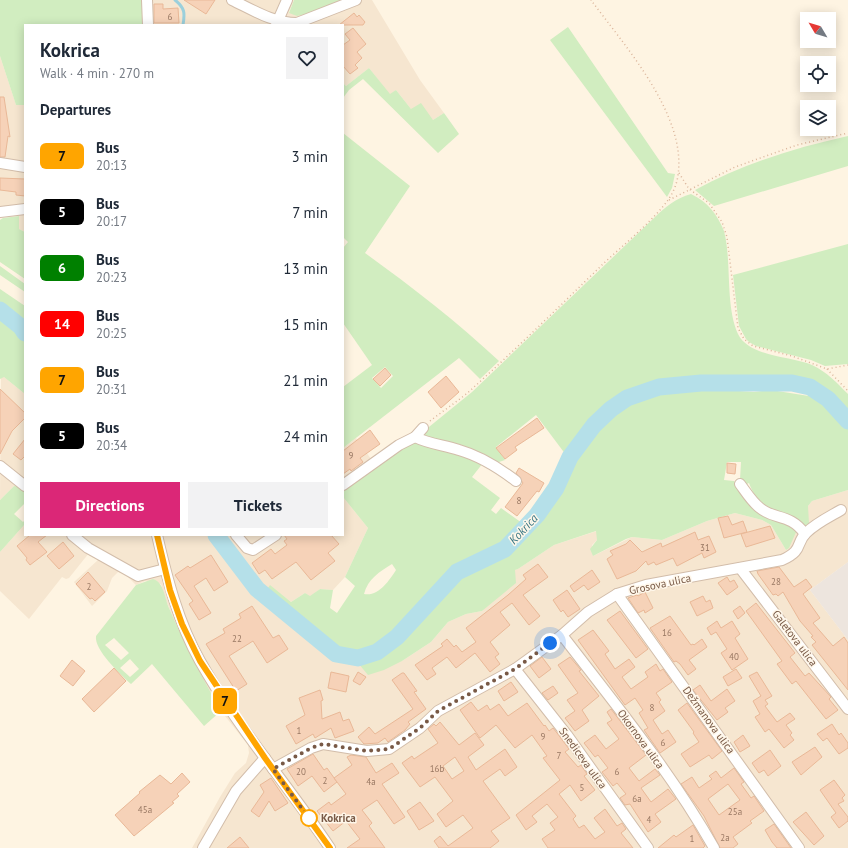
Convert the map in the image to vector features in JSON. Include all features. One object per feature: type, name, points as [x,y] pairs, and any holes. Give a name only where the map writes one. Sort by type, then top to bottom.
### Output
[{"type":"street","points":[[147,0],[148,24]]},
{"type":"street","points":[[232,0],[277,23],[297,23],[356,0]]},
{"type":"street","points":[[277,23],[287,0]]},
{"type":"street","points":[[0,163],[24,167]]},
{"type":"street","points":[[0,212],[24,209]]},
{"type":"street","points":[[344,484],[399,444],[415,437],[423,428]]},
{"type":"street","points":[[415,437],[424,441],[460,450],[501,470],[516,481]]},
{"type":"street","points":[[0,466],[24,485]]},
{"type":"street","points":[[740,484],[760,508],[787,518],[797,525],[805,534],[841,510]]},
{"type":"street","name":"Grosova ulica","points":[[273,769],[311,748],[323,744],[367,751],[389,749],[420,728],[438,711],[515,669],[562,635],[588,612],[617,594],[646,584],[782,560],[792,556],[798,550],[805,534]]},
{"type":"street","points":[[73,536],[88,548],[138,576],[165,569]]},
{"type":"street","points":[[157,536],[170,590],[182,624],[200,661],[265,758],[330,848]]},
{"type":"street","points":[[237,536],[247,548],[253,550],[274,536]]},
{"type":"street","name":"Galetova ulica","points":[[740,568],[848,709]]},
{"type":"street","name":"Dežmanova ulica","points":[[617,594],[709,720],[799,848]]},
{"type":"street","name":"Okornova ulica","points":[[562,635],[656,759],[695,816],[714,848]]},
{"type":"street","name":"Snediceva ulica","points":[[515,669],[567,735],[648,848]]},
{"type":"street","points":[[203,848],[236,791],[265,758]]},
{"type":"path","points":[[423,428],[472,389],[577,290],[667,201],[674,190],[678,172],[678,158],[673,131],[659,98],[634,58],[591,0]]},
{"type":"path","points":[[667,201],[735,167],[790,147],[848,133]]},
{"type":"path","points":[[678,172],[689,189],[709,203],[722,222],[727,237],[734,305],[738,328],[744,339],[753,346],[798,358],[827,369],[848,390]]},
{"type":"path","points":[[827,369],[848,365]]},
{"type":"shaded area","points":[[144,0],[294,0],[289,12],[350,0],[372,0],[420,80],[444,113],[433,120],[411,109],[396,90],[390,95],[369,68],[346,86],[344,84],[344,24],[145,24]]},
{"type":"shaded area","points":[[0,56],[16,105],[24,105],[24,232],[19,229],[19,216],[0,217]]},
{"type":"shaded area","points":[[1,377],[4,377],[24,393],[24,490],[14,486],[0,500]]},
{"type":"shaded area","points":[[356,438],[376,466],[344,490],[344,447]]},
{"type":"shaded area","points":[[848,490],[848,562],[810,590],[848,640],[848,848],[192,848],[235,773],[246,763],[249,753],[248,745],[221,711],[189,654],[166,601],[161,584],[145,581],[136,585],[125,574],[118,572],[112,578],[107,591],[92,606],[74,582],[98,560],[89,553],[69,578],[66,579],[62,577],[29,619],[0,591],[0,552],[24,525],[24,536],[344,536],[344,498],[368,528],[345,577],[333,590],[320,589],[310,597],[305,593],[291,602],[270,586],[327,642],[349,652],[357,652],[358,663],[402,661],[431,642],[448,622],[466,614],[482,611],[514,570],[518,569],[554,545],[597,531],[597,540],[592,545],[593,556],[632,537],[662,540],[707,521],[735,513],[762,520],[771,525],[786,550],[812,501]]},
{"type":"shaded area","points":[[848,562],[848,640],[810,590]]},
{"type":"green space","points":[[0,0],[144,0],[145,24],[24,24],[24,105],[16,105],[0,56]]},
{"type":"green space","points":[[294,0],[350,0],[315,12],[297,16],[289,13]]},
{"type":"green space","points":[[568,27],[668,173],[675,174],[672,188],[667,197],[550,40]]},
{"type":"green space","points":[[369,68],[390,94],[396,90],[411,109],[421,103],[433,120],[444,113],[459,134],[438,153],[363,79],[349,90],[344,97],[344,84],[346,86]]},
{"type":"green space","points":[[344,134],[410,186],[365,253],[434,305],[499,361],[480,379],[459,358],[344,447],[344,386],[372,365],[344,324],[344,247],[348,242],[344,238]],"holes":[[[385,367],[393,376],[381,388],[372,378]]]},
{"type":"green space","points":[[848,136],[848,166],[714,206],[695,190],[732,172],[769,158]]},
{"type":"green space","points":[[691,194],[711,209],[724,231],[728,256],[731,310],[738,334],[743,342],[761,352],[803,362],[822,371],[832,378],[848,394],[848,412],[820,388],[809,381],[730,377],[715,379],[669,380],[638,388],[609,405],[584,428],[566,455],[536,415],[496,447],[505,460],[499,462],[491,461],[423,436],[424,431],[472,392],[662,210],[676,200]]},
{"type":"green space","points":[[19,216],[19,229],[24,232],[24,278],[0,262],[0,220],[3,218]]},
{"type":"green space","points":[[848,244],[848,364],[825,366],[811,360],[756,346],[746,339],[739,326],[733,275]]},
{"type":"green space","points":[[0,266],[24,283],[24,291],[0,275]]},
{"type":"green space","points":[[0,289],[24,305],[24,327],[0,306]]},
{"type":"green space","points":[[0,315],[24,338],[24,393],[4,377],[0,379]]},
{"type":"green space","points":[[694,388],[754,392],[771,390],[815,397],[848,426],[848,490],[812,501],[808,506],[809,523],[807,527],[766,507],[759,501],[749,483],[747,484],[748,488],[740,480],[741,462],[727,462],[724,480],[734,481],[758,511],[777,517],[797,530],[789,548],[786,550],[771,525],[762,520],[735,513],[707,521],[662,540],[632,537],[593,556],[590,549],[597,540],[596,531],[554,545],[515,570],[516,583],[482,611],[466,614],[448,622],[431,642],[402,661],[384,670],[368,675],[358,663],[387,649],[400,638],[413,622],[460,574],[469,568],[506,554],[523,538],[555,498],[577,452],[604,424],[609,416],[622,405],[639,397],[674,389]]},
{"type":"green space","points":[[417,442],[454,450],[483,463],[472,477],[500,498],[491,510],[496,514],[501,508],[522,523],[495,549],[466,563],[447,577],[403,626],[375,649],[365,653],[339,649],[327,642],[294,615],[268,588],[270,585],[291,602],[305,593],[310,596],[320,589],[333,590],[330,608],[337,613],[355,586],[345,577],[368,528],[344,498],[344,490],[405,447]],"holes":[[[392,564],[396,570],[378,591],[364,594],[371,580],[378,573]]]},
{"type":"green space","points":[[14,486],[21,487],[24,489],[24,504],[14,514],[23,522],[24,521],[24,525],[0,552],[0,500]]},
{"type":"green space","points":[[153,579],[160,584],[164,591],[169,608],[181,634],[221,711],[204,726],[152,664],[131,684],[103,655],[96,642],[96,636],[136,585]],"holes":[[[114,638],[129,653],[121,660],[105,645]],[[130,659],[139,669],[130,677],[120,668]]]},
{"type":"building","points":[[184,0],[215,0],[206,14]]},
{"type":"building","points":[[154,4],[163,4],[163,9],[178,8],[179,23],[154,23]]},
{"type":"building","points":[[354,13],[357,17],[359,15],[365,22],[363,25],[340,24]]},
{"type":"building","points":[[353,28],[366,44],[357,52],[362,58],[355,65],[358,68],[350,74],[344,67],[344,44],[350,40],[345,34]]},
{"type":"building","points":[[0,97],[4,97],[10,137],[8,136],[5,157],[0,157]]},
{"type":"building","points":[[0,178],[24,179],[24,196],[16,195],[16,192],[0,190]]},
{"type":"building","points":[[385,368],[391,375],[380,386],[373,379]]},
{"type":"building","points":[[446,376],[459,392],[441,408],[428,392]]},
{"type":"building","points":[[0,389],[24,412],[24,419],[12,431],[0,454]]},
{"type":"building","points":[[537,418],[544,428],[515,447],[517,450],[505,459],[496,448]]},
{"type":"building","points":[[370,430],[380,444],[360,458],[363,462],[351,471],[350,469],[344,473],[344,450]]},
{"type":"building","points":[[24,440],[24,457],[21,460],[13,454]]},
{"type":"building","points":[[727,463],[736,464],[735,474],[727,473]]},
{"type":"building","points":[[519,468],[544,483],[539,492],[537,491],[517,516],[505,507],[523,483],[516,473]]},
{"type":"building","points":[[728,516],[732,525],[743,521],[747,532],[724,538],[718,518]]},
{"type":"building","points":[[770,526],[775,538],[746,547],[741,534]]},
{"type":"building","points":[[695,532],[698,540],[709,536],[716,552],[704,558],[702,553],[677,566],[673,558],[656,565],[654,562],[648,565],[646,561],[636,571],[617,579],[607,559],[613,555],[610,551],[626,544],[630,540],[642,552],[661,543],[662,547]]},
{"type":"building","points":[[29,536],[46,536],[38,542],[47,552],[30,565],[26,560],[27,558],[17,546]]},
{"type":"building","points":[[285,536],[332,536],[339,544],[328,553],[335,561],[311,580],[296,562],[272,579],[265,570],[259,574],[252,563],[271,549],[275,554],[287,545],[284,541],[287,539]]},
{"type":"building","points":[[63,542],[74,556],[59,569],[47,556]]},
{"type":"building","points":[[211,555],[228,582],[214,591],[206,578],[194,586],[211,613],[199,620],[189,604],[193,601],[175,575],[188,566],[190,568]]},
{"type":"building","points":[[538,564],[548,577],[523,595],[540,616],[529,625],[512,603],[500,612],[510,625],[490,642],[499,654],[495,657],[500,664],[490,672],[475,653],[456,668],[447,657],[432,668],[436,674],[427,680],[415,665],[443,646],[441,644],[447,639],[454,647],[456,645],[462,652],[476,642],[466,628],[526,579],[523,575]]},
{"type":"building","points":[[779,567],[794,587],[806,579],[812,587],[803,594],[820,618],[813,623],[833,646],[844,637],[848,643],[848,690],[812,645],[816,642],[811,637],[813,636],[800,621],[783,592],[778,596],[776,594],[773,595],[757,571]]},
{"type":"building","points":[[592,570],[600,582],[588,590],[584,585],[574,592],[570,586]]},
{"type":"building","points":[[88,572],[105,592],[95,601],[92,598],[90,599],[76,584]]},
{"type":"building","points":[[727,577],[730,582],[734,580],[738,587],[727,595],[718,583]]},
{"type":"building","points":[[567,590],[580,609],[568,617],[563,610],[561,612],[553,600]]},
{"type":"building","points":[[645,592],[653,608],[645,613],[644,610],[638,613],[628,598],[638,596]]},
{"type":"building","points":[[703,596],[706,602],[710,600],[713,608],[697,616],[690,602]]},
{"type":"building","points":[[756,603],[795,653],[790,657],[805,676],[809,673],[831,697],[829,699],[838,710],[826,719],[796,681],[792,684],[777,664],[782,661],[746,611]]},
{"type":"building","points":[[252,606],[273,638],[279,635],[288,649],[267,663],[253,641],[229,656],[247,684],[236,691],[206,644],[225,633],[223,629],[241,618],[239,614]]},
{"type":"building","points":[[740,606],[745,613],[738,619],[733,611]]},
{"type":"building","points":[[620,611],[648,649],[636,658],[607,620]]},
{"type":"building","points":[[670,616],[691,645],[694,645],[702,639],[707,647],[689,660],[696,669],[688,675],[680,664],[676,661],[674,662],[650,628]]},
{"type":"building","points":[[717,621],[721,628],[732,621],[740,634],[735,638],[748,659],[732,670],[721,653],[727,649],[716,632],[711,635],[707,628]]},
{"type":"building","points":[[593,630],[609,651],[605,654],[615,669],[629,659],[635,667],[622,677],[631,689],[648,677],[645,672],[656,664],[660,671],[663,669],[672,682],[656,693],[661,700],[659,702],[665,711],[653,720],[662,734],[668,730],[676,742],[660,753],[644,730],[648,728],[639,713],[643,710],[635,698],[625,705],[578,640]]},
{"type":"building","points":[[542,657],[551,669],[539,678],[530,666]]},
{"type":"building","points":[[570,657],[599,696],[582,710],[589,721],[575,731],[565,718],[575,711],[567,700],[578,693],[558,665]]},
{"type":"building","points":[[72,660],[85,671],[73,686],[60,676]]},
{"type":"building","points":[[114,668],[126,681],[94,712],[82,699]]},
{"type":"building","points":[[736,669],[742,678],[728,686],[723,677]]},
{"type":"building","points":[[331,672],[349,676],[346,692],[328,688]]},
{"type":"building","points":[[358,672],[366,677],[360,685],[353,681]]},
{"type":"building","points":[[757,672],[772,696],[765,700],[768,704],[765,706],[777,722],[790,713],[795,719],[786,725],[792,733],[790,735],[794,740],[784,748],[769,729],[765,732],[755,717],[760,714],[753,701],[761,696],[749,676]]},
{"type":"building","points":[[404,673],[417,691],[414,692],[426,709],[408,722],[410,724],[405,730],[388,742],[385,738],[378,743],[364,744],[358,737],[369,727],[375,734],[413,709],[392,680]]},
{"type":"building","points":[[511,682],[518,692],[504,701],[498,691]]},
{"type":"building","points":[[700,685],[711,701],[727,689],[735,701],[725,708],[728,712],[717,720],[693,690]]},
{"type":"building","points":[[553,686],[558,693],[548,700],[542,693]]},
{"type":"building","points":[[320,690],[323,700],[321,701],[322,719],[340,712],[343,721],[349,719],[354,731],[335,738],[331,728],[315,738],[313,734],[296,744],[286,726],[305,715],[299,698]]},
{"type":"building","points":[[471,702],[478,711],[487,705],[490,710],[499,704],[508,716],[527,703],[549,731],[553,728],[557,733],[569,749],[565,752],[578,767],[581,765],[587,774],[584,776],[595,790],[581,801],[570,785],[559,794],[576,816],[573,819],[579,828],[584,825],[595,839],[605,832],[594,818],[605,809],[617,826],[622,823],[626,829],[621,833],[633,848],[548,848],[542,839],[555,830],[550,823],[558,817],[547,804],[532,816],[537,822],[526,830],[516,815],[560,780],[543,758],[547,756],[532,735],[515,748],[496,725],[480,738],[460,710]]},
{"type":"building","points":[[687,703],[722,751],[712,759],[709,755],[690,767],[681,754],[699,742],[693,733],[694,732],[678,710]]},
{"type":"building","points":[[611,709],[646,755],[629,768],[639,781],[655,769],[660,775],[641,788],[651,802],[668,789],[676,799],[655,814],[661,822],[648,832],[630,804],[625,805],[620,798],[626,794],[617,783],[613,786],[602,772],[608,768],[598,755],[595,757],[584,743],[595,735],[606,749],[619,739],[607,723],[612,720],[607,712]]},
{"type":"building","points":[[440,722],[459,745],[475,733],[484,745],[468,757],[476,770],[505,749],[517,767],[505,776],[500,769],[483,781],[510,818],[491,831],[499,841],[490,848],[439,848],[434,841],[440,836],[448,846],[473,828],[463,815],[446,827],[437,814],[453,801],[435,777],[420,787],[402,763],[412,756],[414,759],[438,743],[428,729],[434,724],[436,726]],"holes":[[[455,757],[464,771],[452,779],[443,766]]]},
{"type":"building","points":[[832,724],[839,735],[841,733],[848,743],[848,748],[839,754],[827,738],[823,741],[817,734]]},
{"type":"building","points":[[743,735],[750,746],[740,752],[734,742]]},
{"type":"building","points":[[815,747],[822,757],[801,775],[792,762]]},
{"type":"building","points":[[770,750],[781,766],[768,776],[764,770],[759,773],[752,763]]},
{"type":"building","points":[[313,754],[324,770],[327,768],[337,782],[324,792],[312,776],[298,786],[287,769]]},
{"type":"building","points":[[351,755],[366,757],[376,773],[392,763],[399,773],[382,784],[405,817],[394,824],[377,800],[362,810],[372,823],[369,826],[385,848],[347,848],[360,839],[346,821],[333,831],[317,811],[329,802],[331,805],[346,794],[334,778],[352,765],[347,757]]},
{"type":"building","points":[[734,768],[744,782],[741,784],[751,798],[754,796],[764,811],[750,821],[752,823],[733,837],[738,844],[733,848],[720,848],[704,816],[681,784],[692,777],[699,788],[712,779],[709,776],[716,771],[721,778]],"holes":[[[728,784],[740,800],[719,815],[708,799]]]},
{"type":"building","points":[[182,773],[190,782],[177,794],[179,796],[172,802],[174,803],[134,836],[115,815],[140,793],[139,792],[160,775],[171,784]]},
{"type":"building","points":[[271,778],[288,803],[275,811],[269,801],[259,817],[251,811],[264,792],[260,785]]},
{"type":"building","points":[[834,780],[845,795],[842,798],[844,801],[838,804],[848,817],[848,821],[839,828],[831,817],[836,813],[820,790]]},
{"type":"building","points":[[420,802],[434,821],[419,830],[407,811]]},
{"type":"building","points":[[806,812],[824,836],[814,845],[793,822]]},
{"type":"building","points":[[774,824],[791,848],[777,848],[772,842],[765,830]]},
{"type":"building","points":[[693,825],[705,846],[703,848],[658,848],[674,835],[676,837]]},
{"type":"building","points":[[240,837],[249,848],[227,848]]},
{"type":"waterway","points":[[175,0],[184,11],[183,24]]},
{"type":"waterway","name":"Kokrica","points":[[0,310],[21,327],[24,332]]},
{"type":"waterway","name":"Kokrica","points":[[217,536],[257,589],[336,654],[358,658],[377,652],[397,637],[457,572],[505,549],[537,515],[556,488],[570,457],[594,425],[611,409],[627,398],[659,387],[701,383],[792,383],[810,387],[828,399],[848,421]]},
{"type":"bus line","name":"7","points":[[157,536],[170,590],[182,624],[200,661],[265,758],[330,848]]},
{"type":"place","name":"Kokrica","points":[[309,818]]},
{"type":"route","points":[[309,818],[273,769],[311,748],[323,744],[367,751],[389,749],[406,739],[438,711],[468,693],[515,669],[550,643]]}]
